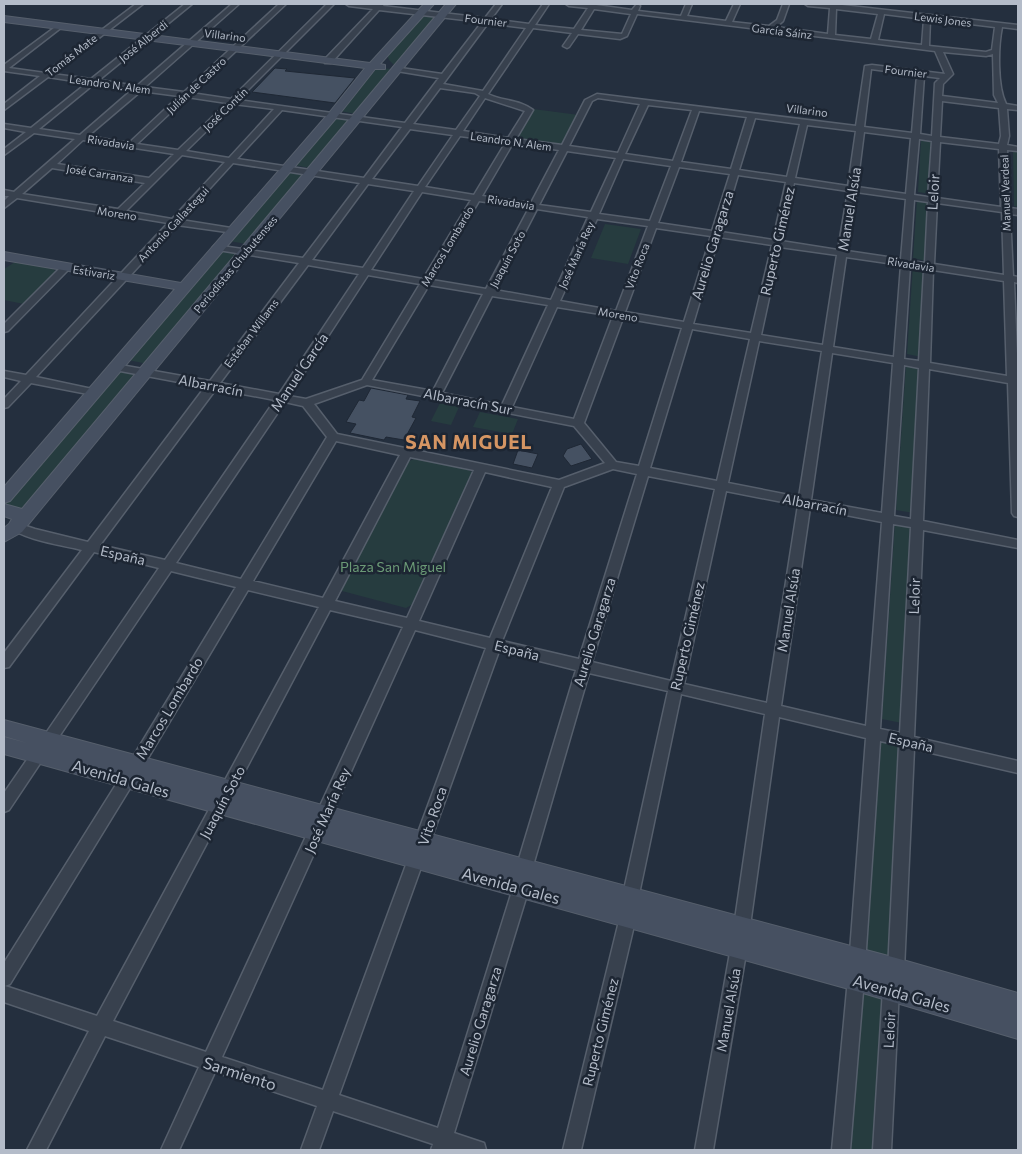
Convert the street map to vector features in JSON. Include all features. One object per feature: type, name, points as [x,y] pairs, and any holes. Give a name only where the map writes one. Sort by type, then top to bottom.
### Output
[{"type":"street","name":"Tomás Mate","points":[[4,108],[140,4]]},
{"type":"street","name":"José Alberdi","points":[[4,153],[189,4]]},
{"type":"street","points":[[4,205],[236,4]]},
{"type":"street","name":"Julián de Castro","points":[[131,145],[282,4]]},
{"type":"street","name":"José Contín","points":[[119,213],[331,4]]},
{"type":"street","name":"Fournier","points":[[349,4],[380,5],[442,15],[616,37],[623,36],[635,11]]},
{"type":"street","name":"Periodistas Chubutenses","points":[[4,497],[285,168],[333,115],[372,66],[429,4]]},
{"type":"street","name":"Periodistas Chubutenses","points":[[4,544],[14,529],[451,4]]},
{"type":"street","name":"Esteban Willams","points":[[4,663],[499,4]]},
{"type":"street","name":"Manuel García","points":[[4,805],[282,398],[420,189],[546,4]]},
{"type":"street","name":"García Sáinz","points":[[569,4],[592,5],[831,37],[986,54],[995,52]]},
{"type":"street","points":[[635,11],[638,4]]},
{"type":"street","points":[[683,18],[689,4]]},
{"type":"street","points":[[728,24],[737,4]]},
{"type":"street","points":[[770,29],[780,21],[786,4]]},
{"type":"street","name":"Lewis Jones","points":[[808,4],[1018,27]]},
{"type":"street","points":[[328,60],[380,5]]},
{"type":"street","points":[[567,46],[592,5]]},
{"type":"street","points":[[831,37],[833,6]]},
{"type":"street","points":[[874,41],[882,12]]},
{"type":"street","points":[[925,46],[927,17]]},
{"type":"street","name":"Villarino","points":[[4,19],[397,69],[470,89],[494,100],[522,106],[529,110]]},
{"type":"street","name":"Manuel Verdeal","points":[[999,25],[995,52],[997,55],[998,95],[1003,106],[1006,211],[1014,279],[1018,513]]},
{"type":"street","points":[[4,68],[60,26]]},
{"type":"street","name":"Leloir","points":[[841,1150],[857,970],[910,197],[916,136],[927,120],[938,98],[939,83],[949,74],[938,49]]},
{"type":"street","name":"Leandro N. Alem","points":[[4,68],[1018,212]]},
{"type":"street","name":"Fournier","points":[[868,68],[945,77]]},
{"type":"street","name":"Manuel Alsúa","points":[[704,1150],[740,937],[852,189],[868,68]]},
{"type":"street","points":[[921,73],[927,120]]},
{"type":"street","name":"Villarino","points":[[593,98],[604,96],[696,110],[752,115],[1018,149]]},
{"type":"street","name":"Juaquín Soto","points":[[436,395],[590,100],[593,98]]},
{"type":"street","points":[[938,98],[1018,108]]},
{"type":"street","name":"José María Rey","points":[[506,409],[645,102]]},
{"type":"street","name":"Antonio Gallastegui","points":[[4,406],[280,108]]},
{"type":"street","name":"Marcos Lombardo","points":[[366,382],[529,110]]},
{"type":"street","name":"Vito Roca","points":[[578,423],[696,110]]},
{"type":"street","name":"Aurelio Garagarza","points":[[442,1144],[584,666],[752,115]]},
{"type":"street","name":"Leloir","points":[[882,1150],[908,742],[928,266],[937,138],[927,120]]},
{"type":"street","name":"Ruperto Giménez","points":[[572,1150],[629,908],[676,688],[804,122]]},
{"type":"street","name":"Rivadavia","points":[[4,126],[1014,279]]},
{"type":"street","name":"José Carranza","points":[[50,166],[151,181]]},
{"type":"street","name":"Moreno","points":[[4,193],[231,231]]},
{"type":"street","name":"Moreno","points":[[218,247],[1016,380]]},
{"type":"street","name":"Estivariz","points":[[6,259],[66,267],[184,288]]},
{"type":"street","points":[[4,328],[66,267]]},
{"type":"street","name":"Albarracín","points":[[115,367],[306,403]]},
{"type":"street","points":[[4,374],[93,392]]},
{"type":"street","name":"Albarracín Sur","points":[[306,403],[366,382],[578,423]]},
{"type":"street","points":[[306,403],[332,437],[559,484],[612,465],[578,423]]},
{"type":"street","name":"Marcos Lombardo","points":[[4,978],[132,771],[332,437]]},
{"type":"street","name":"Juaquín Soto","points":[[36,1150],[100,1026],[328,604],[406,453]]},
{"type":"street","name":"Albarracín","points":[[612,465],[1018,544]]},
{"type":"street","name":"José María Rey","points":[[170,1150],[321,823],[481,468]]},
{"type":"street","name":"Vito Roca","points":[[310,1150],[494,645],[559,484]]},
{"type":"street","points":[[4,510],[16,512],[20,519],[14,529]]},
{"type":"street","name":"España","points":[[14,529],[244,583],[494,645],[1018,767]]},
{"type":"street","name":"Avenida Gales","points":[[4,728],[43,747],[224,798],[894,980],[1018,1005]]},
{"type":"street","name":"Avenida Gales","points":[[4,745],[43,747]]},
{"type":"street","name":"Avenida Gales","points":[[894,980],[1018,1027]]},
{"type":"street","name":"Sarmiento","points":[[4,994],[328,1102],[442,1144],[477,1150]]},
{"type":"green space","points":[[424,14],[437,15],[395,66],[387,55]]},
{"type":"green space","points":[[377,68],[392,69],[356,114],[340,111]]},
{"type":"green space","points":[[533,109],[579,115],[563,144],[516,138]]},
{"type":"green space","points":[[336,115],[352,117],[310,168],[294,165]]},
{"type":"green space","points":[[921,140],[933,141],[931,194],[918,192]]},
{"type":"green space","points":[[1013,150],[1018,150],[1018,207],[1014,206]]},
{"type":"green space","points":[[288,171],[305,173],[247,244],[229,241]]},
{"type":"green space","points":[[917,200],[930,201],[926,261],[913,258]]},
{"type":"green space","points":[[605,224],[641,229],[628,264],[591,258]]},
{"type":"green space","points":[[221,251],[239,254],[148,364],[128,360]]},
{"type":"green space","points":[[15,262],[53,269],[57,273],[24,304],[4,300],[4,269]]},
{"type":"green space","points":[[913,265],[927,268],[922,357],[907,354]]},
{"type":"green space","points":[[906,365],[921,368],[914,513],[896,510]]},
{"type":"green space","points":[[118,370],[139,373],[24,513],[15,507],[4,508],[4,505]]},
{"type":"green space","points":[[440,403],[459,407],[451,425],[431,421]]},
{"type":"green space","points":[[480,412],[518,419],[512,434],[473,427]]},
{"type":"green space","name":"Plaza San Miguel","points":[[416,458],[466,469],[472,472],[473,477],[415,603],[406,608],[342,591],[342,587],[407,462]]},
{"type":"green space","points":[[895,522],[913,525],[902,723],[882,719]]},
{"type":"green space","points":[[881,742],[901,747],[890,958],[866,952]]},
{"type":"green space","points":[[860,987],[885,994],[876,1150],[849,1150]]},
{"type":"building","points":[[275,68],[287,69],[285,71],[355,78],[335,103],[252,92]]},
{"type":"building","points":[[371,388],[408,395],[406,399],[420,401],[412,417],[416,418],[404,440],[386,437],[384,440],[350,433],[356,424],[346,422],[359,400],[364,401]]},
{"type":"building","points":[[581,444],[592,459],[571,466],[563,456],[567,449]]},
{"type":"building","points":[[518,450],[538,454],[532,468],[513,464]]},
{"type":"district","name":"SAN MIGUEL","points":[[469,441]]}]
